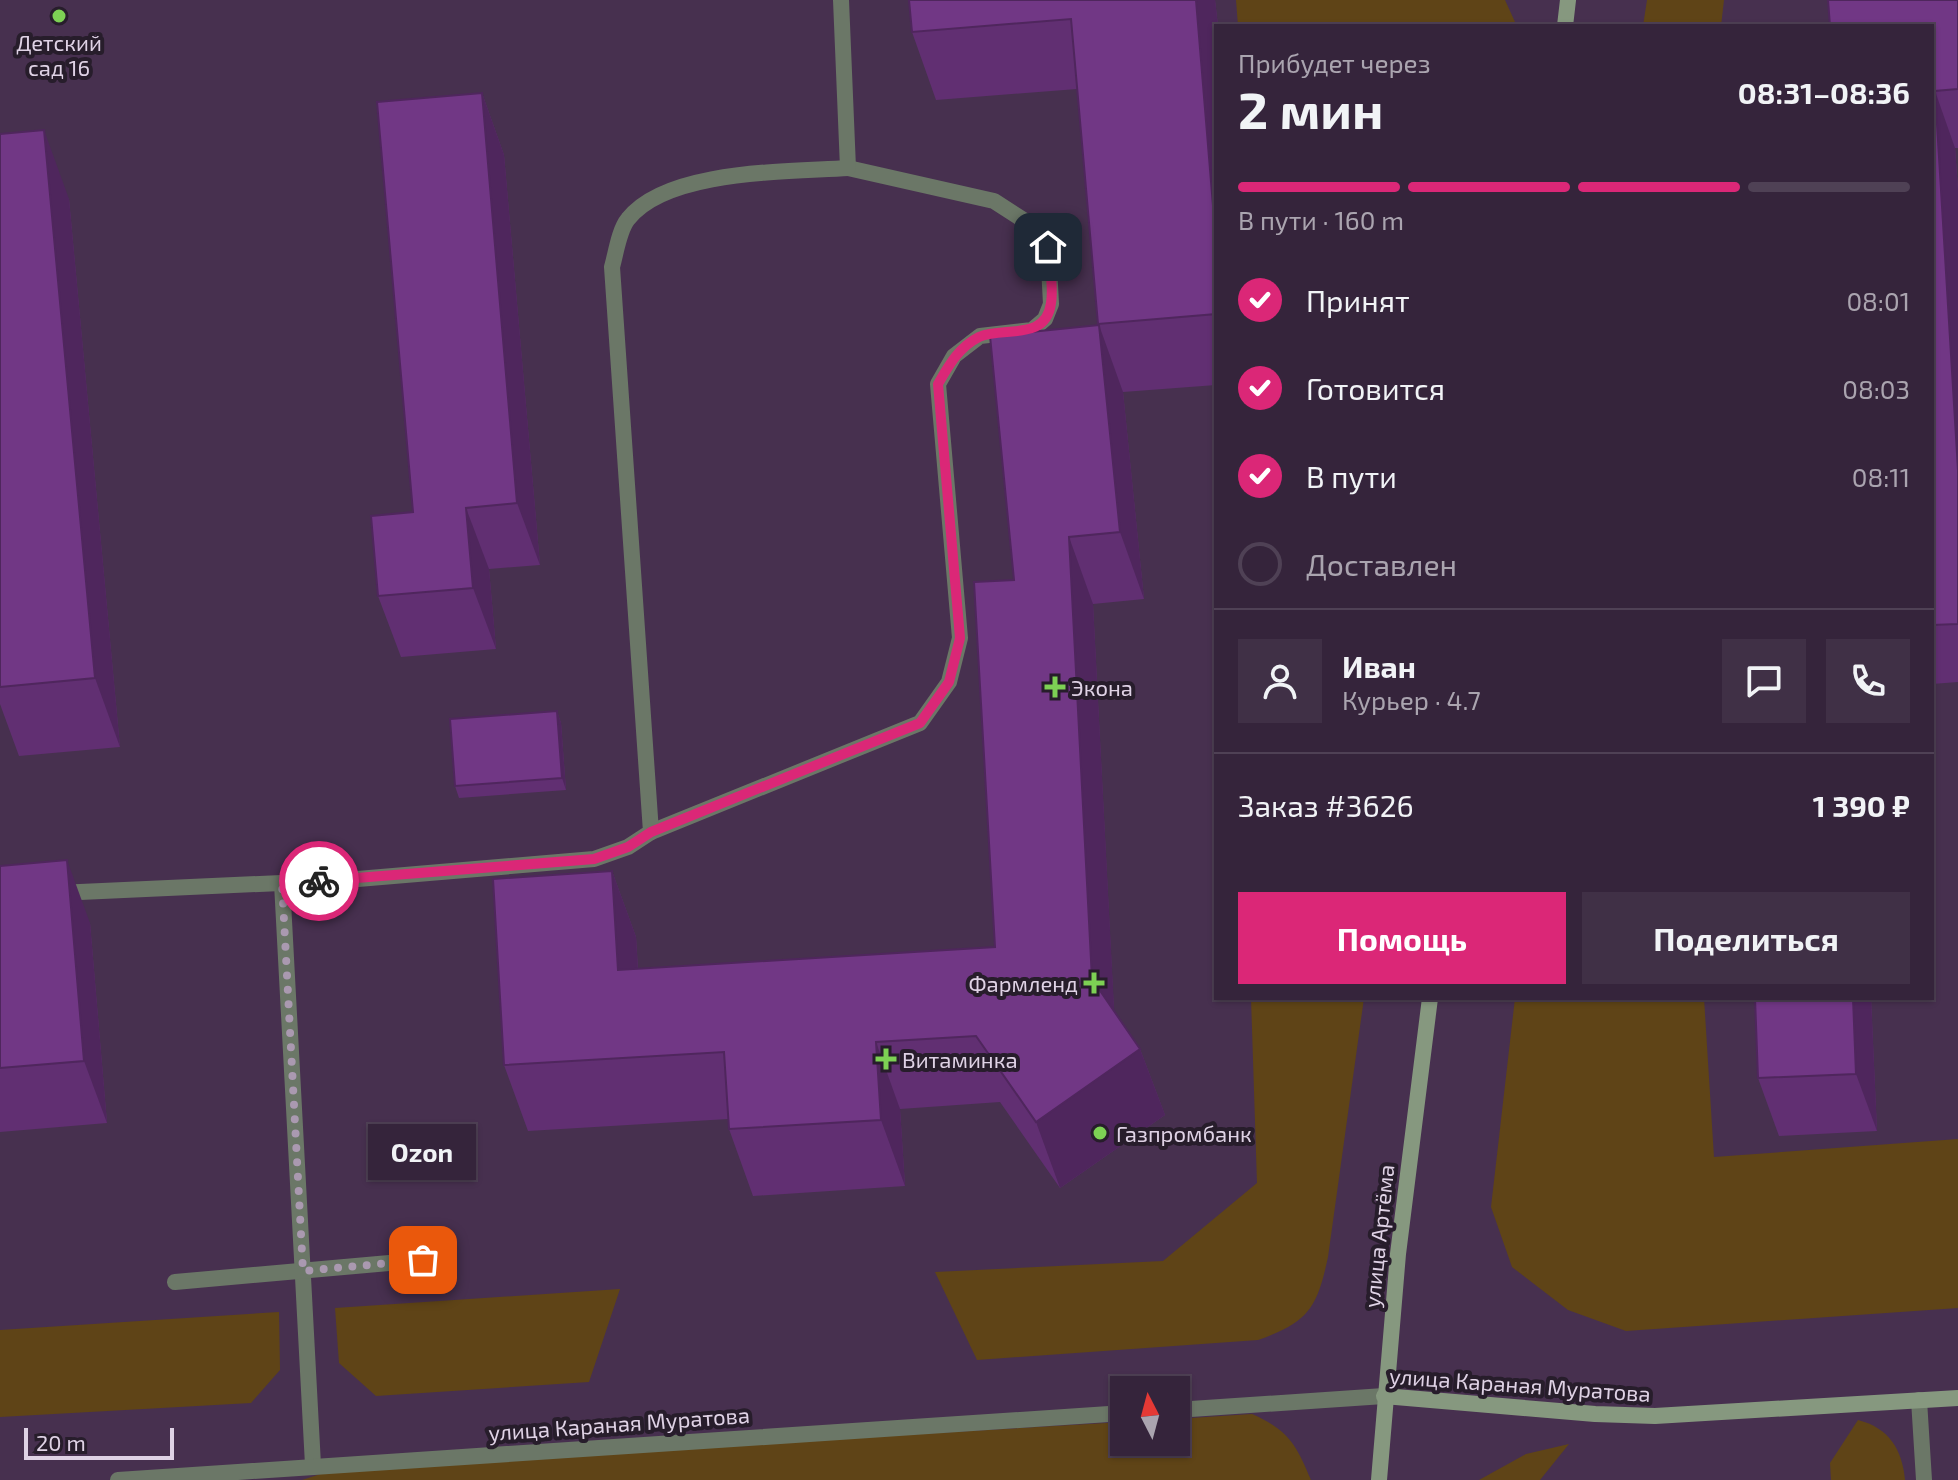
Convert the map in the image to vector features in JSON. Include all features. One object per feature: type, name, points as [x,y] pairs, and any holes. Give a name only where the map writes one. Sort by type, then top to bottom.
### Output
[{"type":"main road","points":[[1565,24],[1568,0]]},
{"type":"main road","name":"улица Артёма","points":[[1379,1480],[1384,1396],[1408,1165],[1430,1000]]},
{"type":"main road","name":"улица Караная Муратова","points":[[1384,1396],[1595,1414],[1655,1416],[1958,1398]]},
{"type":"street","points":[[841,0],[848,168]]},
{"type":"street","points":[[47,893],[282,883],[594,859],[628,847],[651,832],[920,723],[949,682],[960,638],[938,384],[954,356],[980,336],[1032,330],[1045,319],[1051,304],[1048,247],[1036,228],[1016,212],[994,201],[848,168],[714,177],[659,195],[627,220],[612,267],[651,832]]},
{"type":"street","points":[[282,883],[313,1465]]},
{"type":"street","points":[[175,1282],[423,1260]]},
{"type":"street","name":"улица Караная Муратова","points":[[1190,1409],[1384,1396]]},
{"type":"street","points":[[1919,1400],[1924,1480]]},
{"type":"street","name":"улица Караная Муратова","points":[[118,1480],[240,1476],[313,1465],[1110,1414]]},
{"type":"shaded area","points":[[1236,0],[1505,0],[1515,22],[1515,24],[1238,24]]},
{"type":"shaded area","points":[[1647,0],[1724,0],[1721,24],[1643,24]]},
{"type":"shaded area","points":[[1251,1000],[1364,1000],[1328,1257],[1314,1301],[1308,1311],[1289,1327],[1258,1340],[977,1360],[935,1272],[1163,1261],[1257,1183]]},
{"type":"shaded area","points":[[1515,1000],[1704,1000],[1714,1157],[1958,1139],[1958,1308],[1626,1331],[1568,1310],[1512,1267],[1491,1207]]},
{"type":"shaded area","points":[[620,1289],[589,1382],[376,1396],[339,1363],[335,1308]]},
{"type":"shaded area","points":[[279,1312],[280,1370],[251,1403],[0,1417],[0,1330]]},
{"type":"shaded area","points":[[1252,1414],[1283,1432],[1301,1457],[1311,1480],[302,1480],[339,1468],[1110,1423],[1110,1456],[1190,1456],[1190,1418]]},
{"type":"shaded area","points":[[1858,1420],[1878,1428],[1892,1441],[1901,1459],[1905,1480],[1831,1480],[1830,1463]]},
{"type":"shaded area","points":[[1569,1444],[1540,1480],[1479,1480],[1526,1454]]},
{"type":"building","points":[[909,0],[1196,0],[1214,218],[1214,314],[1098,324],[1071,19],[912,32]]},
{"type":"building","points":[[1828,0],[1958,0],[1958,89],[1935,91],[1958,470],[1958,624],[1934,625],[1934,24],[1830,24]]},
{"type":"building","points":[[482,93],[517,503],[466,508],[473,588],[378,596],[371,516],[413,512],[377,102]]},
{"type":"building","points":[[44,130],[95,678],[0,687],[0,134]]},
{"type":"building","points":[[1099,325],[1120,532],[1069,537],[1092,979],[1140,1049],[1036,1122],[976,1036],[876,1042],[881,1120],[729,1129],[724,1052],[504,1065],[493,879],[612,871],[618,970],[995,947],[974,582],[1014,580],[990,336]]},
{"type":"building","points":[[557,711],[562,778],[455,786],[450,719]]},
{"type":"building","points":[[67,860],[84,1061],[0,1068],[0,866]]},
{"type":"building","points":[[1755,1000],[1853,1000],[1856,1074],[1758,1078]]},
{"type":"way so far","points":[[319,881],[282,883],[303,1271],[423,1260]]},
{"type":"place","name":"Детский сад 16","points":[[59,16]]},
{"type":"place","name":"Экона","points":[[1055,687]]},
{"type":"place","name":"Фармленд","points":[[1094,983]]},
{"type":"place","name":"Витаминка","points":[[886,1059]]},
{"type":"place","name":"Газпромбанк","points":[[1100,1133]]},
{"type":"place","name":"Ozon","points":[[423,1260]]},
{"type":"route","points":[[319,881],[594,859],[628,847],[651,832],[920,723],[949,682],[960,638],[938,384],[954,356],[980,336],[1032,330],[1045,319],[1051,304],[1048,247]]}]
